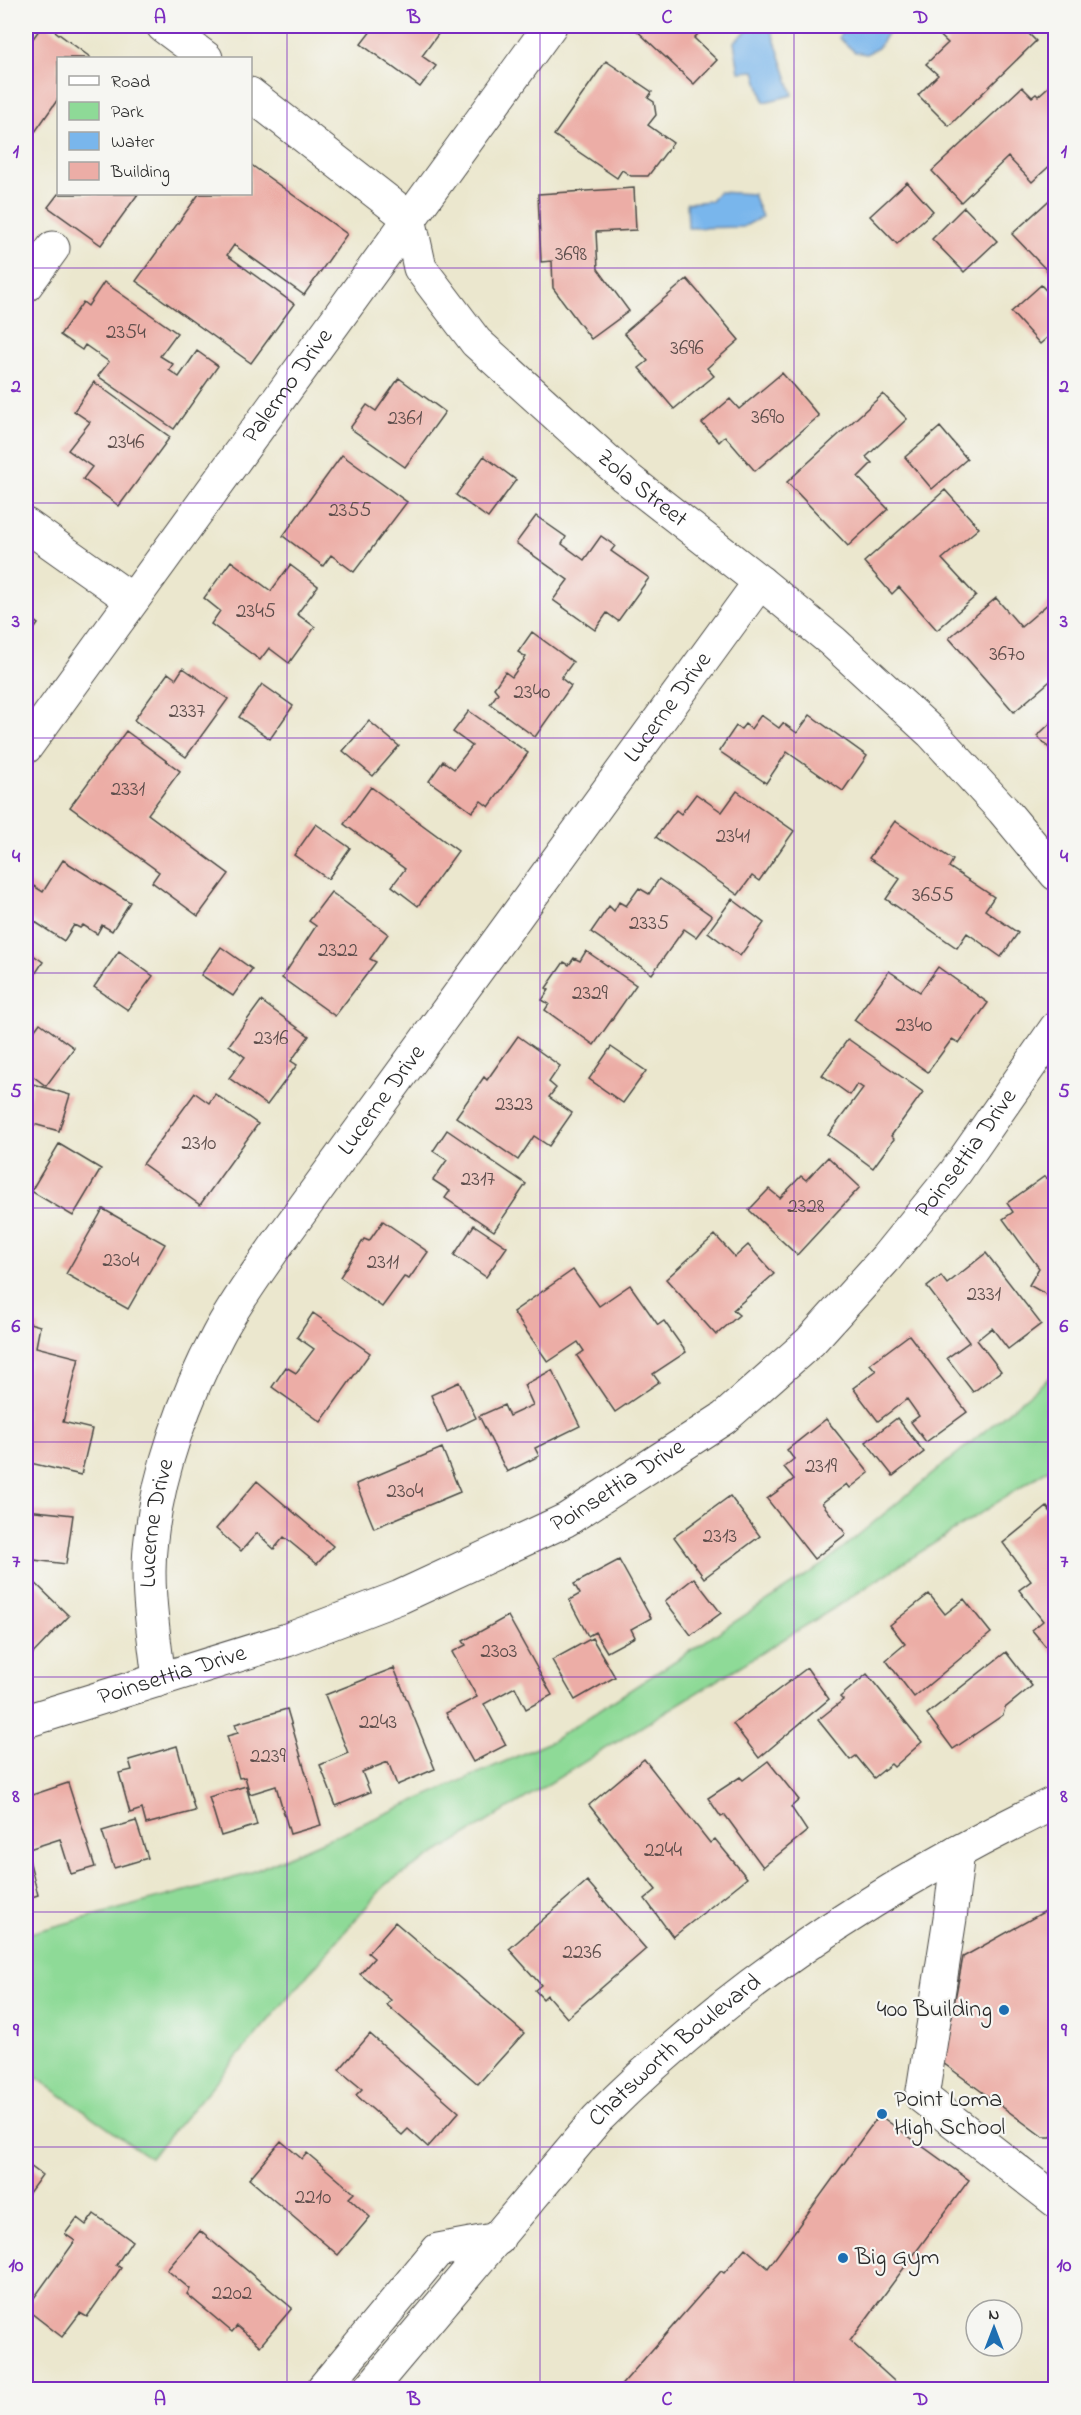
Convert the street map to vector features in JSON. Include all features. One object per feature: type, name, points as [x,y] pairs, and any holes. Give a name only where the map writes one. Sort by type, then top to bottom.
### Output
[{"type":"street","points":[[163,26],[205,57]]},
{"type":"street","name":"Palermo Drive","points":[[26,747],[550,26]]},
{"type":"street","points":[[252,96],[410,219]]},
{"type":"street","name":"Zola Street","points":[[410,219],[420,268],[476,342],[624,476],[832,641],[931,732],[1056,874]]},
{"type":"street","points":[[26,285],[53,248]]},
{"type":"street","points":[[26,525],[132,600]]},
{"type":"street","name":"Lucerne Drive","points":[[159,1680],[149,1588],[150,1540],[160,1490],[183,1410],[218,1334],[278,1243],[760,582]]},
{"type":"street","name":"Poinsettia Drive","points":[[26,1721],[287,1640],[399,1597],[555,1525],[724,1418],[810,1342],[886,1258],[955,1173],[1056,1028]]},
{"type":"street","name":"Chatsworth Boulevard","points":[[369,2390],[597,2120],[636,2080],[710,2018],[830,1929],[894,1888],[958,1852],[1056,1802]]},
{"type":"street","points":[[958,1852],[949,1929],[922,2097],[1056,2201]]},
{"type":"street","points":[[322,2390],[438,2250],[498,2238]]},
{"type":"green space","points":[[1055,1373],[1055,1465],[831,1610],[386,1884],[150,2158],[26,2070],[26,1934],[245,1875],[552,1741],[822,1565]]},
{"type":"water","points":[[753,26],[770,26],[793,95],[764,102],[755,71],[739,72],[734,42]]},
{"type":"water","points":[[848,26],[889,26],[890,29],[878,48],[866,54],[855,52],[839,38],[841,32]]},
{"type":"water","points":[[719,192],[753,194],[762,217],[743,227],[688,228],[687,203],[711,201]]},
{"type":"building","points":[[42,26],[48,26],[90,57],[57,57],[57,100],[35,132],[26,125],[26,48]]},
{"type":"building","points":[[375,26],[444,26],[422,56],[436,66],[420,87],[361,44]]},
{"type":"building","points":[[632,26],[706,26],[694,38],[717,60],[694,84]]},
{"type":"building","points":[[803,26],[830,26],[806,34]]},
{"type":"building","points":[[930,26],[1021,26],[1036,41],[949,126],[918,95],[938,75],[926,64],[948,43]]},
{"type":"building","points":[[606,61],[652,92],[648,98],[654,102],[656,115],[648,125],[673,143],[648,176],[631,176],[622,170],[617,178],[554,135]]},
{"type":"building","points":[[1056,80],[1056,160],[1032,182],[1008,157],[961,202],[932,171],[1022,87],[1032,97],[1036,94],[1038,96]]},
{"type":"building","points":[[252,165],[347,234],[304,295],[234,245],[227,255],[294,304],[251,363],[136,281],[198,195],[252,195]]},
{"type":"building","points":[[907,182],[933,211],[897,244],[870,216]]},
{"type":"building","points":[[634,188],[636,230],[596,232],[598,269],[629,311],[591,339],[553,288],[552,261],[541,262],[538,194]]},
{"type":"building","points":[[1056,194],[1056,280],[1012,234]]},
{"type":"building","points":[[57,195],[137,195],[101,245],[48,207]]},
{"type":"building","points":[[964,207],[997,241],[964,272],[932,239]]},
{"type":"building","points":[[687,279],[739,340],[707,368],[714,376],[674,409],[639,368],[648,361],[624,333]]},
{"type":"building","points":[[104,282],[177,333],[160,356],[173,364],[169,370],[179,377],[197,351],[218,366],[174,429],[98,376],[109,362],[85,345],[82,350],[60,335],[83,302],[88,306]]},
{"type":"building","points":[[1041,285],[1056,301],[1056,330],[1040,344],[1011,312]]},
{"type":"building","points":[[782,373],[819,416],[755,471],[725,436],[719,442],[702,423],[730,399],[739,409]]},
{"type":"building","points":[[399,378],[445,412],[405,467],[350,428],[367,405],[376,411]]},
{"type":"building","points":[[94,382],[170,437],[119,506],[83,479],[92,467],[68,450],[90,422],[74,411]]},
{"type":"building","points":[[883,394],[907,419],[866,457],[872,463],[858,477],[888,509],[848,546],[787,482]]},
{"type":"building","points":[[940,427],[967,459],[932,489],[905,457]]},
{"type":"building","points":[[342,455],[407,502],[354,572],[331,555],[323,566],[283,536]]},
{"type":"building","points":[[484,456],[516,480],[488,518],[456,495]]},
{"type":"building","points":[[945,490],[979,528],[942,559],[976,596],[937,630],[899,587],[892,594],[864,562]]},
{"type":"building","points":[[536,516],[566,537],[562,544],[584,560],[601,536],[615,546],[611,551],[649,578],[618,621],[607,613],[595,630],[553,600],[568,580],[516,543]]},
{"type":"building","points":[[231,561],[271,591],[290,565],[318,586],[297,614],[315,627],[289,663],[269,648],[260,660],[211,624],[220,611],[204,598]]},
{"type":"building","points":[[1056,597],[1056,676],[1014,712],[949,638],[996,598],[1021,627]]},
{"type":"building","points":[[26,615],[38,624],[26,641]]},
{"type":"building","points":[[532,632],[573,662],[561,678],[571,686],[535,737],[490,704],[498,693],[494,688],[505,672],[512,677],[526,657],[518,652]]},
{"type":"building","points":[[183,668],[228,699],[186,757],[134,720],[168,673],[176,679]]},
{"type":"building","points":[[262,684],[293,706],[270,739],[239,717]]},
{"type":"building","points":[[469,711],[528,753],[489,807],[481,801],[472,812],[429,781],[443,761],[454,769],[472,746],[453,732]]},
{"type":"building","points":[[761,715],[779,728],[783,723],[797,733],[810,715],[867,756],[843,791],[787,752],[766,783],[719,751],[736,726],[741,729],[745,724],[751,729]]},
{"type":"building","points":[[1056,718],[1056,755],[1037,736]]},
{"type":"building","points":[[369,721],[399,746],[373,776],[343,751]]},
{"type":"building","points":[[126,731],[180,771],[148,814],[229,874],[198,916],[152,882],[159,872],[70,807]]},
{"type":"building","points":[[371,787],[458,851],[418,906],[392,886],[405,869],[344,824]]},
{"type":"building","points":[[737,791],[794,831],[759,881],[752,876],[738,895],[656,837],[676,810],[681,814],[696,794],[722,812]]},
{"type":"building","points":[[895,821],[953,860],[949,867],[994,897],[985,910],[1018,933],[1001,957],[967,933],[957,948],[886,899],[900,879],[869,858]]},
{"type":"building","points":[[316,824],[350,848],[328,879],[294,855]]},
{"type":"building","points":[[63,860],[130,902],[112,931],[102,925],[97,934],[83,925],[80,928],[74,925],[64,941],[26,916],[26,888],[29,883],[43,892]]},
{"type":"building","points":[[659,879],[712,916],[696,937],[684,929],[652,974],[591,932],[609,906],[614,911],[619,902],[626,906],[639,888],[649,894]]},
{"type":"building","points":[[331,892],[388,934],[370,959],[376,962],[335,1016],[282,978],[316,926],[309,921]]},
{"type":"building","points":[[732,899],[764,923],[740,956],[708,932]]},
{"type":"building","points":[[221,947],[252,969],[233,996],[201,975]]},
{"type":"building","points":[[26,950],[43,962],[26,988]]},
{"type":"building","points":[[119,951],[153,976],[128,1010],[94,987]]},
{"type":"building","points":[[586,951],[636,985],[594,1045],[545,1010],[549,1004],[542,1000],[549,990],[546,988],[564,962],[569,965],[574,958],[580,961]]},
{"type":"building","points":[[938,967],[988,1003],[959,1043],[952,1039],[928,1072],[854,1020],[889,971],[920,992]]},
{"type":"building","points":[[26,1001],[33,1006],[26,1017]]},
{"type":"building","points":[[261,1001],[309,1036],[291,1061],[297,1065],[267,1105],[229,1078],[245,1057],[229,1045]]},
{"type":"building","points":[[40,1023],[74,1048],[46,1086],[26,1071],[26,1042]]},
{"type":"building","points":[[518,1036],[560,1066],[549,1082],[556,1088],[549,1097],[572,1113],[549,1146],[534,1136],[518,1160],[456,1117],[484,1077],[487,1080]]},
{"type":"building","points":[[848,1039],[923,1092],[891,1136],[894,1139],[873,1168],[828,1135],[863,1088],[857,1084],[850,1095],[822,1075]]},
{"type":"building","points":[[611,1047],[646,1071],[623,1103],[589,1079]]},
{"type":"building","points":[[33,1084],[70,1095],[59,1131],[26,1122],[26,1110]]},
{"type":"building","points":[[195,1093],[209,1103],[215,1094],[258,1124],[200,1205],[143,1164]]},
{"type":"building","points":[[447,1130],[526,1184],[494,1231],[445,1198],[450,1191],[433,1180],[447,1160],[433,1151]]},
{"type":"building","points":[[59,1144],[101,1169],[73,1216],[31,1191]]},
{"type":"building","points":[[828,1157],[860,1187],[797,1255],[749,1210],[769,1189],[780,1198],[801,1176],[806,1180]]},
{"type":"building","points":[[1045,1176],[1056,1190],[1056,1250],[1051,1253],[1056,1256],[1056,1300],[1029,1285],[1039,1268],[1003,1219],[1013,1212],[1007,1203]]},
{"type":"building","points":[[103,1209],[165,1244],[128,1309],[66,1274]]},
{"type":"building","points":[[383,1221],[428,1252],[409,1279],[404,1277],[382,1307],[340,1277],[364,1239],[369,1241]]},
{"type":"building","points":[[474,1225],[507,1247],[486,1277],[454,1255]]},
{"type":"building","points":[[715,1235],[735,1257],[748,1245],[774,1274],[733,1310],[739,1315],[716,1335],[666,1279]]},
{"type":"building","points":[[986,1253],[1041,1324],[1008,1349],[992,1328],[977,1340],[1001,1371],[973,1392],[947,1358],[969,1342],[927,1287],[941,1276],[947,1284]]},
{"type":"building","points":[[573,1270],[599,1306],[630,1285],[658,1325],[664,1321],[686,1352],[653,1374],[659,1382],[615,1412],[577,1356],[584,1351],[578,1342],[548,1362],[513,1312]]},
{"type":"building","points":[[313,1313],[370,1353],[321,1422],[272,1387],[286,1367],[296,1373],[314,1349],[297,1337]]},
{"type":"building","points":[[26,1322],[40,1326],[36,1347],[79,1358],[63,1422],[92,1429],[81,1475],[26,1462],[26,1379],[30,1361],[26,1360]]},
{"type":"building","points":[[909,1335],[967,1412],[926,1442],[911,1422],[919,1416],[907,1399],[878,1421],[853,1388],[876,1371],[870,1364]]},
{"type":"building","points":[[552,1370],[580,1426],[535,1448],[539,1456],[507,1472],[479,1416],[504,1405],[509,1416],[533,1405],[524,1385]]},
{"type":"building","points":[[459,1382],[476,1418],[447,1432],[431,1395]]},
{"type":"building","points":[[897,1418],[924,1452],[893,1476],[866,1442]]},
{"type":"building","points":[[826,1419],[869,1473],[850,1488],[847,1484],[822,1503],[846,1534],[814,1559],[767,1499],[794,1479],[784,1467],[794,1459],[787,1450]]},
{"type":"building","points":[[442,1448],[460,1492],[374,1528],[356,1484]]},
{"type":"building","points":[[257,1481],[333,1546],[317,1564],[284,1537],[274,1549],[257,1533],[241,1551],[216,1529]]},
{"type":"building","points":[[730,1496],[760,1536],[704,1578],[674,1537]]},
{"type":"building","points":[[1047,1507],[1056,1519],[1056,1659],[1032,1630],[1043,1621],[1019,1590],[1031,1581],[1003,1543]]},
{"type":"building","points":[[26,1510],[73,1515],[66,1564],[26,1559]]},
{"type":"building","points":[[619,1560],[651,1618],[631,1629],[635,1637],[607,1652],[595,1632],[588,1636],[569,1600],[580,1594],[574,1584]]},
{"type":"building","points":[[26,1574],[69,1616],[26,1661]]},
{"type":"building","points":[[694,1578],[721,1613],[691,1635],[665,1601]]},
{"type":"building","points":[[929,1594],[945,1614],[964,1599],[991,1633],[914,1697],[886,1660],[905,1644],[890,1625]]},
{"type":"building","points":[[508,1616],[552,1695],[526,1709],[515,1687],[484,1704],[506,1745],[473,1762],[446,1713],[477,1697],[452,1652],[466,1645],[463,1641]]},
{"type":"building","points":[[592,1638],[615,1677],[575,1700],[552,1660]]},
{"type":"building","points":[[1006,1652],[1032,1686],[1005,1708],[1003,1715],[953,1749],[927,1714]]},
{"type":"building","points":[[394,1668],[435,1769],[397,1785],[388,1762],[362,1772],[370,1792],[336,1806],[320,1765],[348,1753],[325,1695]]},
{"type":"building","points":[[807,1668],[829,1699],[759,1758],[733,1724]]},
{"type":"building","points":[[867,1674],[922,1742],[894,1767],[891,1764],[874,1778],[856,1756],[850,1760],[818,1720],[843,1700],[840,1697]]},
{"type":"building","points":[[287,1709],[321,1825],[290,1834],[276,1786],[250,1794],[245,1777],[239,1778],[227,1736],[238,1733],[235,1724]]},
{"type":"building","points":[[177,1746],[195,1811],[146,1824],[142,1809],[130,1813],[119,1773],[132,1770],[129,1760]]},
{"type":"building","points":[[644,1759],[710,1843],[715,1839],[747,1878],[673,1937],[645,1899],[656,1890],[589,1805]]},
{"type":"building","points":[[768,1761],[799,1800],[791,1807],[807,1831],[763,1867],[725,1815],[721,1817],[708,1798],[740,1777],[743,1780]]},
{"type":"building","points":[[68,1783],[95,1867],[71,1874],[60,1839],[26,1850],[26,1797]]},
{"type":"building","points":[[246,1786],[257,1825],[221,1836],[209,1797]]},
{"type":"building","points":[[136,1821],[148,1858],[114,1868],[102,1831]]},
{"type":"building","points":[[26,1859],[29,1859],[38,1895],[26,1899]]},
{"type":"building","points":[[587,1881],[646,1949],[567,2018],[547,1995],[543,1999],[535,1990],[541,1985],[509,1949]]},
{"type":"building","name":"400 Building","points":[[1056,1905],[1056,2131],[1051,2137],[1043,2137],[943,2063],[963,1957]]},
{"type":"building","points":[[395,1922],[524,2033],[478,2084],[387,2005],[391,2000],[360,1974],[374,1958],[368,1953]]},
{"type":"building","points":[[370,2034],[459,2112],[428,2147],[408,2129],[402,2135],[356,2095],[362,2089],[339,2070]]},
{"type":"building","name":"Big Gym","points":[[879,2115],[969,2180],[850,2341],[904,2390],[617,2390],[721,2271],[724,2273],[745,2248],[768,2268]]},
{"type":"building","points":[[281,2141],[302,2159],[307,2153],[354,2193],[349,2198],[370,2217],[338,2255],[249,2179]]},
{"type":"building","points":[[26,2163],[42,2175],[26,2197]]},
{"type":"building","points":[[94,2214],[132,2241],[116,2265],[121,2268],[87,2317],[80,2313],[62,2337],[26,2309],[75,2241],[65,2234],[77,2218],[86,2225]]},
{"type":"building","points":[[200,2231],[292,2308],[260,2346],[237,2326],[232,2332],[187,2294],[190,2289],[167,2270]]},
{"type":"place","name":"400 Building","points":[[1004,2010]]},
{"type":"place","name":"Point Loma High School","points":[[882,2114]]},
{"type":"place","name":"Big Gym","points":[[843,2258]]}]
